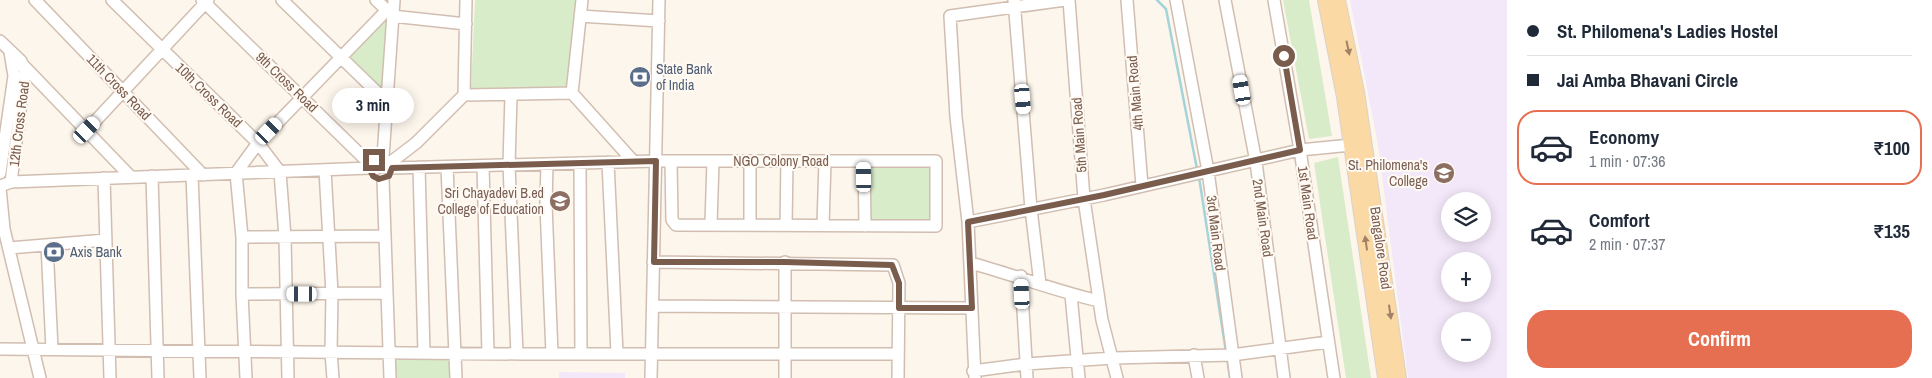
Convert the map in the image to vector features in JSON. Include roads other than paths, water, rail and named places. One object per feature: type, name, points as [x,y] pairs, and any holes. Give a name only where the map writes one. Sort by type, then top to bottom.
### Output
[{"type":"main road","name":"Bangalore Road","points":[[1325,0],[1351,145],[1385,378]]},
{"type":"main road","name":"Bangalore Road","points":[[1338,0],[1366,148],[1399,378]]},
{"type":"street","name":"11th Cross Road","points":[[35,0],[125,92],[197,175]]},
{"type":"street","name":"10th Cross Road","points":[[112,0],[258,143],[280,172]]},
{"type":"street","points":[[282,0],[388,103]]},
{"type":"street","points":[[376,0],[389,13],[466,24]]},
{"type":"street","points":[[370,166],[373,176],[383,179],[389,176],[389,13],[394,0]]},
{"type":"street","points":[[389,162],[416,143],[464,94],[466,0]]},
{"type":"street","points":[[582,0],[572,94],[633,161]]},
{"type":"street","points":[[651,378],[659,0]]},
{"type":"street","points":[[1067,0],[1015,4],[950,16],[956,117],[971,263],[974,374],[1026,364],[1077,362],[1113,358],[1219,355],[1328,342]]},
{"type":"street","name":"5th Main Road","points":[[1067,0],[1084,199],[1099,301],[1118,378]]},
{"type":"street","name":"4th Main Road","points":[[1126,0],[1142,186]]},
{"type":"street","name":"3rd Main Road","points":[[1176,0],[1208,171],[1236,378]]},
{"type":"street","name":"2nd Main Road","points":[[1226,0],[1256,162],[1284,378]]},
{"type":"street","name":"1st Main Road","points":[[1274,0],[1300,150],[1334,378]]},
{"type":"street","points":[[87,130],[125,92],[205,1]]},
{"type":"street","name":"9th Cross Road","points":[[205,1],[370,166]]},
{"type":"street","points":[[1015,4],[1040,284]]},
{"type":"street","points":[[246,378],[242,294],[242,237],[236,173],[258,143],[389,13]]},
{"type":"street","points":[[580,16],[659,21]]},
{"type":"street","name":"12th Cross Road","points":[[0,41],[131,177]]},
{"type":"street","points":[[0,173],[14,76],[10,51]]},
{"type":"street","name":"12th Cross Road","points":[[11,182],[25,77],[24,66]]},
{"type":"street","points":[[464,94],[572,94]]},
{"type":"street","points":[[511,95],[509,165],[518,354]]},
{"type":"street","points":[[968,222],[1256,162],[1300,150],[1351,145]]},
{"type":"street","points":[[40,378],[9,248],[2,229],[0,187],[11,182],[325,170],[370,166],[377,157],[389,162]]},
{"type":"street","name":"NGO Colony Road","points":[[389,162],[419,168],[633,161],[936,161],[936,226],[865,226]]},
{"type":"street","points":[[671,161],[672,222],[676,225],[865,226],[864,161]]},
{"type":"street","points":[[711,224],[712,161]]},
{"type":"street","points":[[750,161],[750,225]]},
{"type":"street","points":[[786,225],[787,161]]},
{"type":"street","points":[[823,225],[825,161]]},
{"type":"street","points":[[608,162],[617,353]]},
{"type":"street","points":[[580,163],[581,354]]},
{"type":"street","points":[[547,164],[546,205],[552,354]]},
{"type":"street","points":[[483,166],[488,353]]},
{"type":"street","points":[[447,167],[456,378]]},
{"type":"street","points":[[419,168],[424,353]]},
{"type":"street","points":[[325,170],[332,293],[331,352],[333,378]]},
{"type":"street","points":[[280,172],[285,237],[288,378]]},
{"type":"street","points":[[197,175],[200,378]]},
{"type":"street","points":[[152,176],[158,378]]},
{"type":"street","points":[[0,177],[11,182]]},
{"type":"street","points":[[104,178],[110,378]]},
{"type":"street","points":[[383,179],[390,378]]},
{"type":"street","points":[[242,237],[385,236]]},
{"type":"street","points":[[9,248],[106,240]]},
{"type":"street","points":[[48,245],[52,349]]},
{"type":"street","points":[[654,262],[785,262],[892,265],[899,283],[898,378]]},
{"type":"street","points":[[785,262],[785,378]]},
{"type":"street","points":[[971,263],[1021,276],[1071,294],[1099,301]]},
{"type":"street","points":[[1021,276],[1027,378]]},
{"type":"street","points":[[242,294],[387,293]]},
{"type":"street","points":[[1071,294],[1079,378]]},
{"type":"street","points":[[653,306],[972,308]]},
{"type":"street","points":[[0,349],[518,354],[898,354]]},
{"type":"street","points":[[1194,355],[1198,378]]},
{"type":"waterway","points":[[1157,0],[1166,9],[1197,169]]},
{"type":"waterway","points":[[1199,177],[1226,352]]},
{"type":"waterway","points":[[1227,357],[1230,378]]},
{"type":"place","name":"State Bank of India","points":[[640,77]]},
{"type":"place","name":"St. Philomena's College","points":[[1444,173]]},
{"type":"place","name":"Sri Chayadevi B.ed College of Education","points":[[560,201]]},
{"type":"place","name":"Axis Bank","points":[[54,252]]}]
